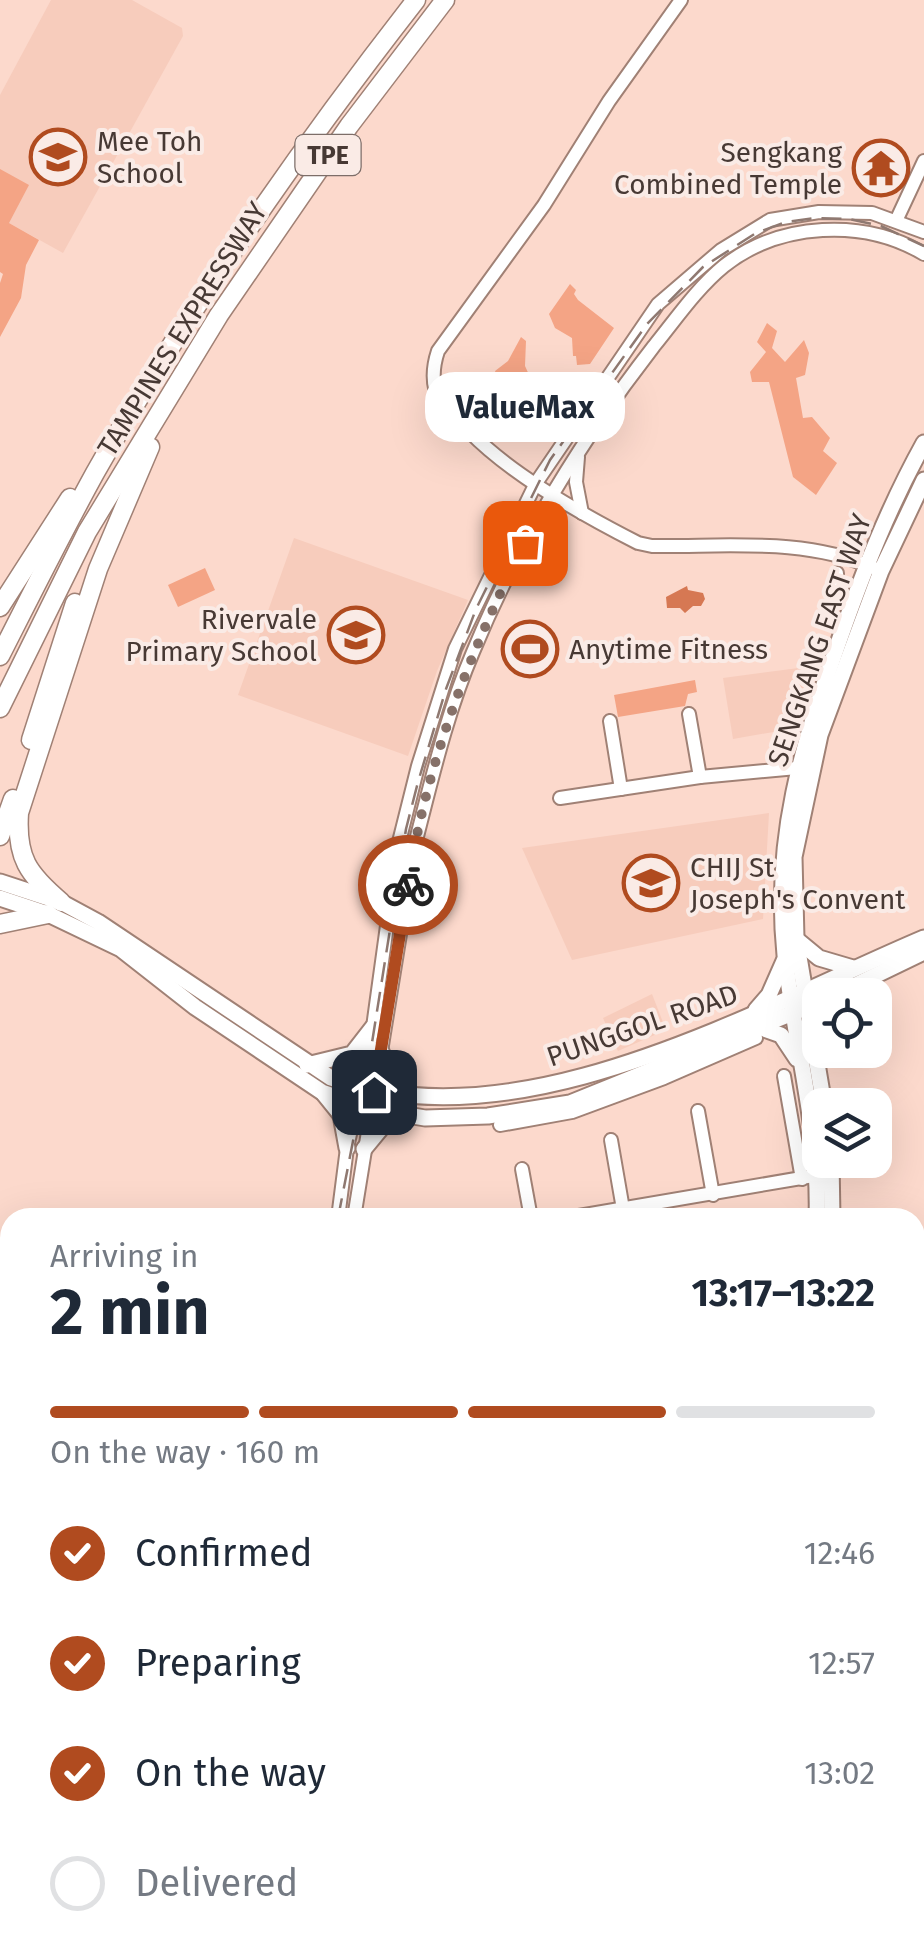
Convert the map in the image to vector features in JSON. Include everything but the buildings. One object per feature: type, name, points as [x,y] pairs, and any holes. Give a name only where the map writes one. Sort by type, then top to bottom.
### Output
[{"type":"highway","name":"TAMPINES EXPRESSWAY","points":[[0,656],[94,475],[202,298],[330,111],[416,0]]},
{"type":"highway","name":"TAMPINES EXPRESSWAY","points":[[0,708],[87,532],[218,314],[286,214],[445,0]]},
{"type":"highway","points":[[0,924],[54,908],[20,853],[18,814],[98,569],[176,388]]},
{"type":"highway","points":[[0,607],[73,494],[94,475]]},
{"type":"highway","points":[[0,836],[35,722],[120,481]]},
{"type":"highway","points":[[35,722],[63,678]]},
{"type":"highway","points":[[28,751],[30,777]]},
{"type":"main road","name":"SENGKANG EAST WAY","points":[[802,986],[796,939],[794,858],[804,804],[820,735],[874,568],[924,444]]},
{"type":"main road","name":"SENGKANG EAST WAY","points":[[802,996],[785,957],[782,858],[797,768],[852,605],[924,480]]},
{"type":"main road","name":"PUNGGOL ROAD","points":[[0,882],[128,940],[307,1064],[365,1099],[481,1096],[566,1081],[755,1026]]},
{"type":"main road","name":"PUNGGOL ROAD","points":[[0,898],[54,908],[121,949],[195,1008],[322,1092],[365,1099],[425,1118],[507,1120],[571,1108],[730,1044],[802,1002]]},
{"type":"main road","name":"PUNGGOL ROAD","points":[[851,978],[924,938]]},
{"type":"main road","points":[[796,939],[819,958],[857,975],[856,978]]},
{"type":"main road","name":"PUNGGOL ROAD","points":[[854,978],[924,952]]},
{"type":"main road","points":[[785,957],[755,1026],[781,1035],[803,1070]]},
{"type":"main road","points":[[307,1064],[352,1054],[373,1027]]},
{"type":"main road","points":[[380,1049],[392,1077],[410,1098]]},
{"type":"main road","name":"SENGKANG EAST WAY","points":[[803,1070],[804,1088]]},
{"type":"main road","points":[[322,1092],[341,1116],[347,1148]]},
{"type":"main road","points":[[364,1149],[383,1126],[404,1118],[425,1118]]},
{"type":"main road","name":"SENGKANG EAST WAY","points":[[810,1178],[815,1208]]},
{"type":"main road","points":[[831,1178],[832,1208]]},
{"type":"street","points":[[681,0],[546,198],[539,200],[430,353],[427,375],[435,405],[452,427],[582,513],[638,543],[788,548],[841,555],[874,568]]},
{"type":"street","points":[[900,222],[924,161]]},
{"type":"street","points":[[900,222],[924,181]]},
{"type":"street","points":[[355,1208],[373,1027],[398,846],[430,724],[463,631],[536,483],[658,304],[721,250],[770,220],[802,214],[872,213],[924,232]]},
{"type":"street","points":[[339,1208],[347,1148],[380,1049],[414,848],[452,713],[485,624],[552,494],[634,372],[690,301],[724,266],[772,240],[836,230],[866,231],[924,254]]},
{"type":"street","points":[[578,455],[576,482],[582,513]]},
{"type":"street","points":[[837,573],[836,600],[852,605]]},
{"type":"street","points":[[689,714],[700,777]]},
{"type":"street","points":[[610,721],[621,788]]},
{"type":"street","points":[[560,798],[700,777],[797,768]]},
{"type":"street","points":[[784,1076],[802,1146]]},
{"type":"street","points":[[698,1111],[713,1195]]},
{"type":"street","points":[[610,1140],[623,1208]]},
{"type":"street","points":[[522,1169],[529,1208]]},
{"type":"street","points":[[629,1208],[805,1178]]},
{"type":"shaded area","name":"Mee Toh School","points":[[51,0],[132,0],[182,28],[183,36],[63,253],[0,218],[0,95]]},
{"type":"shaded area","points":[[0,169],[29,185],[9,223],[39,240],[26,265],[21,298],[0,337],[3,274]]},
{"type":"shaded area","points":[[570,284],[578,300],[614,328],[590,364],[577,365],[572,338],[555,328],[549,314]]},
{"type":"shaded area","points":[[767,323],[777,331],[772,348],[785,362],[804,340],[809,353],[805,375],[796,378],[803,418],[812,417],[830,438],[823,451],[837,463],[816,495],[793,477],[769,382],[752,382],[750,372],[766,352],[757,342]]},
{"type":"shaded area","points":[[521,337],[526,341],[525,366],[531,379],[518,398],[499,385],[495,371],[508,361]]},
{"type":"shaded area","name":"Rivervale Primary School","points":[[294,538],[468,600],[437,671],[408,756],[238,695]]},
{"type":"shaded area","points":[[205,568],[215,590],[178,607],[168,585]]},
{"type":"shaded area","points":[[687,586],[688,590],[703,593],[701,606],[693,606],[685,613],[680,608],[667,608],[666,597]]},
{"type":"shaded area","points":[[814,666],[790,729],[733,739],[723,678]]},
{"type":"shaded area","points":[[695,680],[697,692],[688,694],[685,706],[618,717],[614,695]]},
{"type":"shaded area","name":"CHIJ St Joseph's Convent","points":[[769,813],[763,919],[572,960],[522,848]]},
{"type":"shaded area","points":[[652,994],[666,1030],[618,1051],[603,1018]]},
{"type":"railway","points":[[340,1208],[371,1049],[406,829],[418,782],[446,689],[476,609],[550,460],[647,324],[703,267],[756,233],[786,222],[849,219],[881,226],[924,246]]},
{"type":"way so far","points":[[408,885],[424,803],[457,694],[476,643],[525,543]]},
{"type":"place","name":"Mee Toh School","points":[[58,157]]},
{"type":"place","name":"Sengkang Combined Temple","points":[[881,168]]},
{"type":"place","name":"ValueMax","points":[[525,543]]},
{"type":"place","name":"Rivervale Primary School","points":[[356,635]]},
{"type":"place","name":"Anytime Fitness","points":[[530,649]]},
{"type":"place","name":"CHIJ St Joseph's Convent","points":[[651,883]]},
{"type":"route","points":[[374,1092],[408,885]]}]
